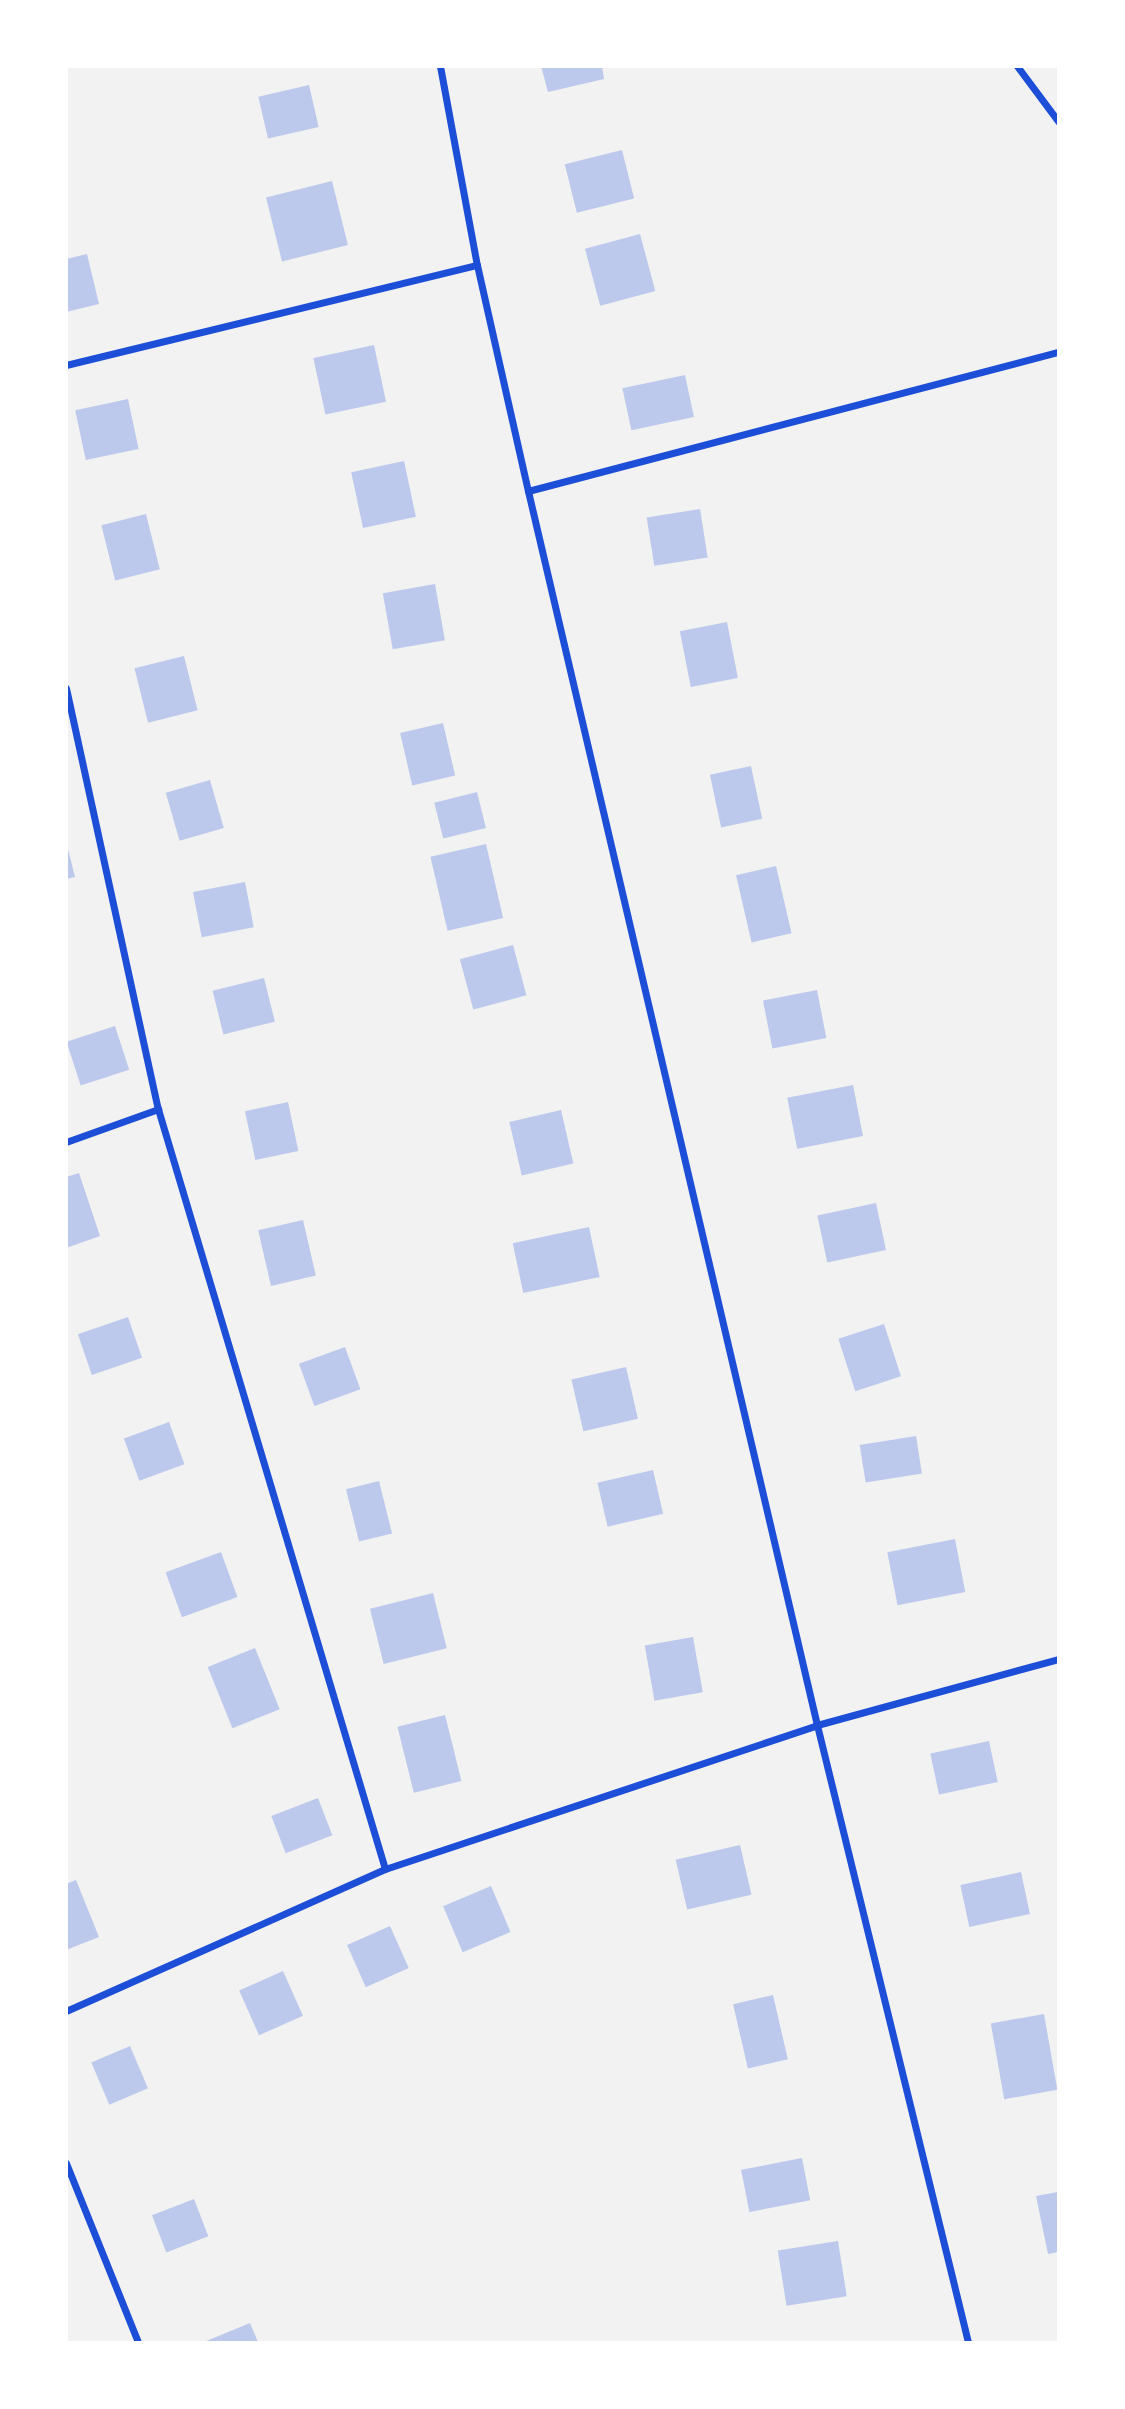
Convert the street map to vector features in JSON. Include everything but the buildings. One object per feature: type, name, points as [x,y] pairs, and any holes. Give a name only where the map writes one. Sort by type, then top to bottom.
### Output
[{"type":"street","points":[[440,66],[477,265],[528,491],[817,1725],[968,2343]]},
{"type":"street","points":[[1017,66],[1059,121]]},
{"type":"street","points":[[66,365],[477,265]]},
{"type":"street","points":[[528,491],[1059,352]]},
{"type":"street","points":[[66,688],[158,1109],[385,1869]]},
{"type":"street","points":[[66,1142],[158,1109]]},
{"type":"street","points":[[66,2011],[385,1869],[817,1725],[1059,1659]]},
{"type":"street","points":[[66,2163],[138,2343]]}]
